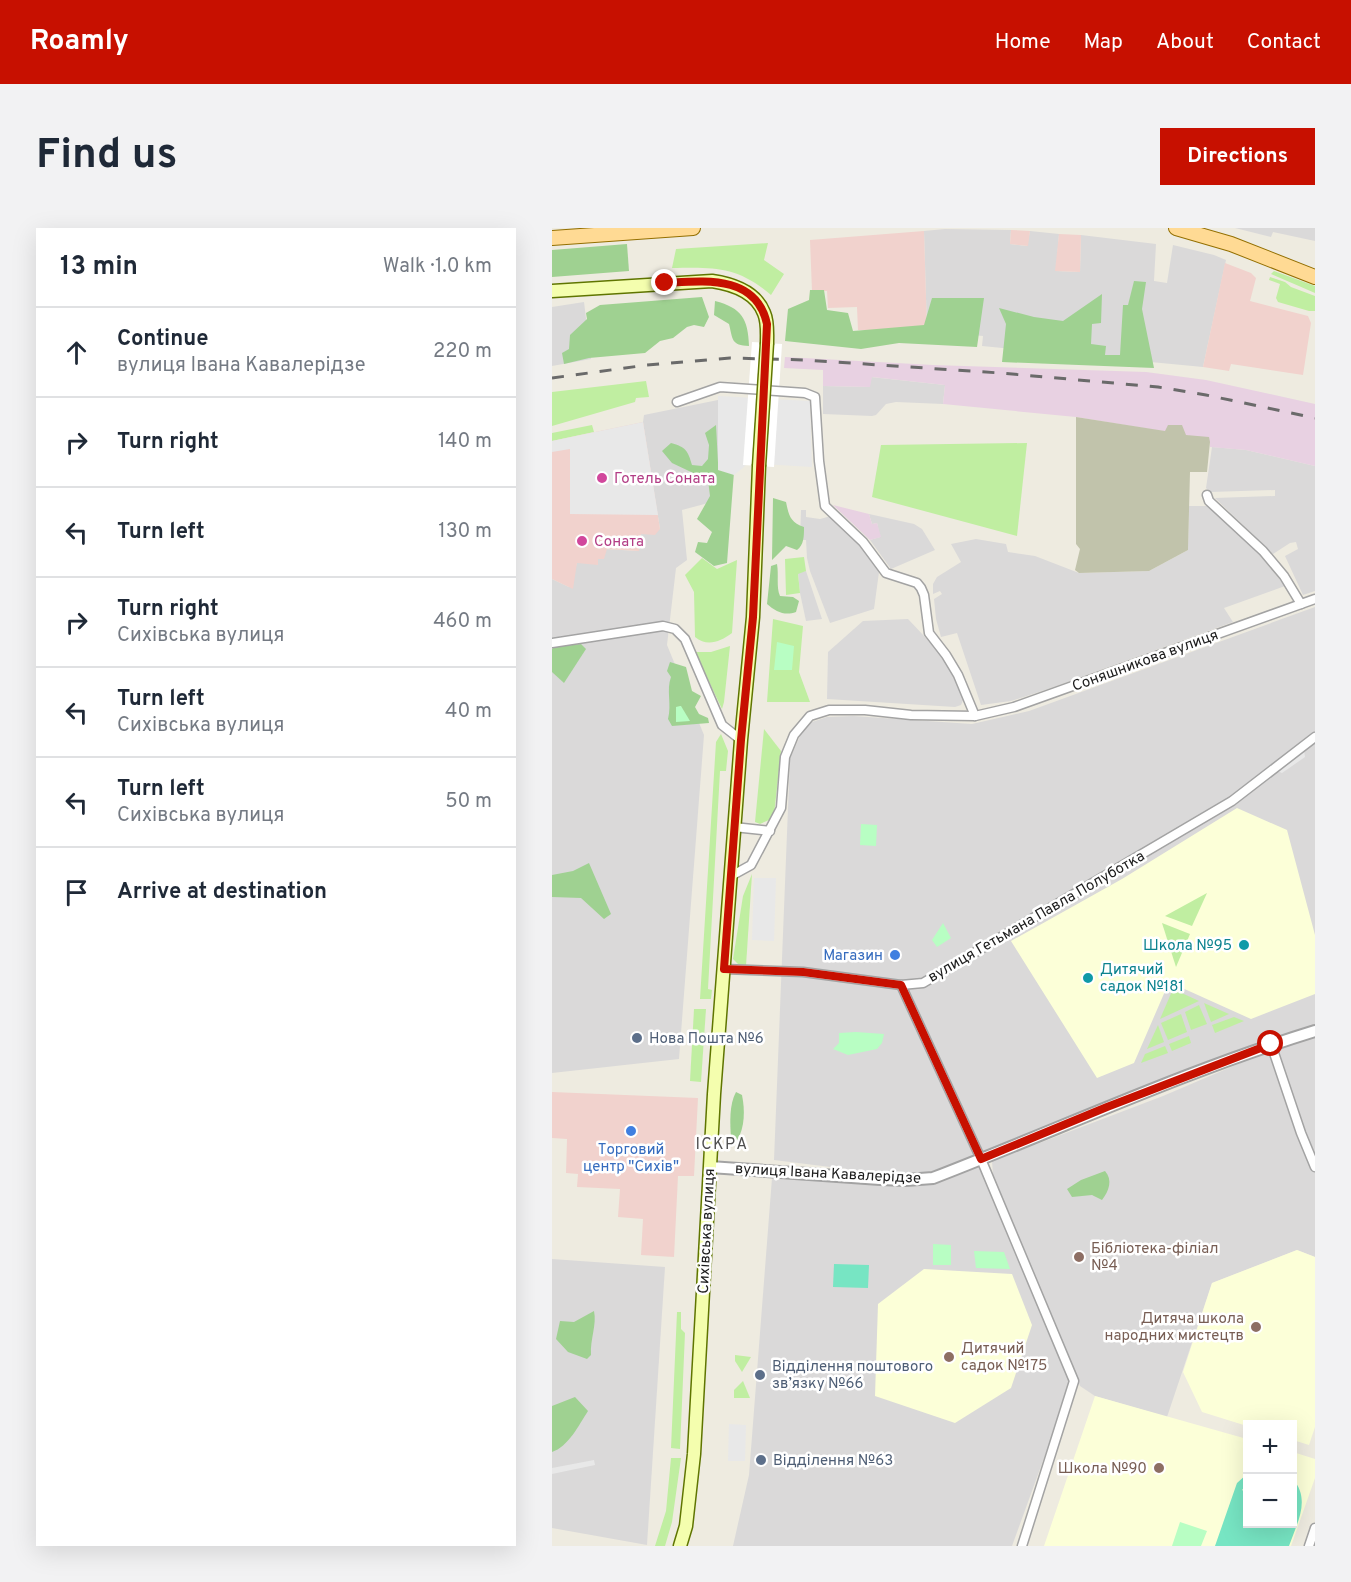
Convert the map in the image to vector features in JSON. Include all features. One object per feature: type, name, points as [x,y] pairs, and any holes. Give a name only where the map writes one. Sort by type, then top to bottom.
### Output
[{"type":"main road","points":[[552,238],[693,228]]},
{"type":"main road","points":[[1176,228],[1204,231],[1315,277]]},
{"type":"main road","name":"Сихівська вулиця","points":[[552,291],[712,281],[728,283],[745,291],[758,303],[764,313],[767,343],[753,617],[730,876],[693,1462],[686,1526],[680,1546]]},
{"type":"street","points":[[677,402],[720,387],[805,393],[815,397],[819,461],[825,506],[863,542],[886,573],[917,583],[921,588],[929,633],[958,675],[975,716]]},
{"type":"street","points":[[1207,495],[1209,501],[1263,551],[1284,576],[1302,604]]},
{"type":"street","name":"Соняшникова вулиця","points":[[730,876],[751,865],[770,831],[781,808],[785,757],[794,735],[810,716],[829,710],[865,710],[911,715],[975,716],[1014,707],[1315,599]]},
{"type":"street","points":[[552,643],[663,626],[675,629],[685,639],[722,725],[741,740]]},
{"type":"street","name":"вулиця Гетьмана Павла Полуботка","points":[[724,969],[803,972],[901,985],[923,983],[1232,801],[1315,737]]},
{"type":"street","points":[[734,827],[770,831]]},
{"type":"street","points":[[901,985],[981,1159],[1074,1381],[1022,1546]]},
{"type":"street","name":"вулиця Івана Кавалерідзе","points":[[710,1167],[906,1180],[933,1178],[1099,1110],[1271,1044],[1315,1031]]},
{"type":"street","points":[[1271,1044],[1315,1167]]},
{"type":"street","points":[[1309,1546],[1315,1528]]},
{"type":"shaded area","points":[[1235,228],[1315,228],[1315,241],[1273,232],[1271,237]]},
{"type":"shaded area","points":[[1011,230],[1010,244],[1027,246],[1030,231],[1059,234],[1056,271],[1080,272],[1081,235],[1156,244],[1154,281],[1167,283],[1173,245],[1226,260],[1203,367],[982,346],[983,336],[927,331],[924,231]]},
{"type":"shaded area","points":[[1011,230],[1030,231],[1028,246],[1010,244]]},
{"type":"shaded area","points":[[924,231],[927,331],[858,330],[857,307],[828,308],[827,291],[812,291],[810,240]]},
{"type":"shaded area","points":[[1059,234],[1081,235],[1080,272],[1055,271]]},
{"type":"shaded area","points":[[1225,263],[1251,273],[1256,278],[1250,301],[1308,316],[1311,323],[1303,375],[1231,364],[1229,371],[1203,367]]},
{"type":"shaded area","points":[[584,302],[591,359],[552,366],[552,307]]},
{"type":"shaded area","points":[[785,357],[933,365],[1146,372],[1206,380],[1315,404],[1315,466],[1246,450],[1210,447],[1210,442],[1186,435],[1076,417],[943,404],[945,385],[872,377],[870,387],[823,386],[823,370],[784,368]]},
{"type":"shaded area","points":[[871,377],[945,385],[943,404],[896,402],[886,404],[876,415],[872,416],[823,414],[823,386],[869,387]]},
{"type":"shaded area","points":[[718,396],[810,401],[812,467],[747,463],[734,475],[718,470]]},
{"type":"shaded area","points":[[718,400],[718,470],[712,502],[682,510],[687,560],[676,568],[667,645],[704,735],[679,1059],[552,1073],[552,579],[569,587],[577,563],[598,558],[606,549],[638,551],[641,533],[660,529],[643,422],[644,415]]},
{"type":"shaded area","points":[[1076,417],[1165,431],[1168,425],[1182,425],[1186,435],[1209,437],[1207,472],[1190,472],[1188,550],[1149,571],[1079,573],[1075,570],[1080,549],[1076,544]]},
{"type":"shaded area","name":"Готель Соната","points":[[643,422],[660,529],[655,535],[641,534],[639,551],[607,549],[604,559],[598,559],[598,565],[577,563],[573,589],[552,579],[552,441]]},
{"type":"shaded area","points":[[643,422],[658,515],[570,514],[570,449],[552,452],[552,441]]},
{"type":"shaded area","points":[[1212,447],[1246,450],[1315,466],[1315,591],[1303,595],[1285,556],[1298,549],[1296,542],[1290,543],[1273,554],[1215,498],[1275,496],[1275,490],[1210,492],[1206,488]]},
{"type":"shaded area","points":[[833,505],[869,514],[872,524],[877,523],[881,537],[870,540]]},
{"type":"shaded area","points":[[1189,506],[1208,506],[1249,542],[1285,586],[1224,608],[1233,622],[1048,689],[1011,701],[981,705],[957,633],[941,637],[936,619],[934,599],[942,594],[940,591],[933,594],[933,584],[937,577],[961,562],[951,544],[976,539],[1006,544],[1008,552],[1035,556],[1079,573],[1149,571],[1188,550]]},
{"type":"shaded area","points":[[801,510],[806,510],[806,517],[820,519],[831,516],[857,541],[879,572],[874,609],[830,623],[810,571],[806,540],[800,540]]},
{"type":"shaded area","points":[[869,514],[914,524],[922,529],[935,550],[891,569],[870,540],[880,537],[877,523],[872,524]]},
{"type":"shaded area","points":[[806,571],[822,619],[806,621],[798,573]]},
{"type":"shaded area","points":[[1315,607],[1315,1027],[975,1158],[926,1173],[879,1173],[774,1160],[790,758],[802,732],[812,722],[827,717],[853,716],[972,724],[1029,711]]},
{"type":"shaded area","points":[[908,619],[941,654],[957,676],[964,698],[961,705],[955,707],[827,699],[828,652],[863,621]]},
{"type":"shaded area","points":[[1304,750],[1305,757],[1282,773],[1275,770]]},
{"type":"shaded area","points":[[1237,808],[1287,830],[1315,935],[1315,994],[1251,1019],[1169,982],[1134,1063],[1097,1078],[1011,941],[1122,879]]},
{"type":"shaded area","points":[[754,878],[776,878],[774,941],[752,940]]},
{"type":"shaded area","points":[[1315,1035],[1315,1257],[1297,1250],[1212,1283],[1167,1417],[1095,1396],[1080,1386],[993,1175],[992,1161],[1163,1096],[1278,1047]]},
{"type":"shaded area","points":[[552,1092],[698,1098],[694,1176],[678,1176],[674,1257],[641,1255],[643,1219],[618,1217],[620,1189],[577,1187],[578,1174],[566,1173],[567,1139],[552,1138]]},
{"type":"shaded area","points":[[980,1165],[1072,1381],[1012,1546],[733,1546],[749,1475],[772,1178],[903,1184]]},
{"type":"shaded area","name":"Дитяча школа народних мистецтв","points":[[1297,1250],[1315,1257],[1315,1427],[1309,1445],[1297,1441],[1297,1420],[1243,1420],[1243,1425],[1202,1412],[1183,1372],[1212,1283]]},
{"type":"shaded area","points":[[552,1259],[665,1267],[647,1545],[552,1528]]},
{"type":"shaded area","name":"Дитячий садок №175","points":[[924,1269],[1012,1274],[1032,1325],[1011,1388],[955,1423],[875,1396],[878,1304]]},
{"type":"shaded area","name":"Школа №90","points":[[1095,1396],[1243,1438],[1243,1528],[1297,1528],[1297,1453],[1315,1459],[1315,1478],[1291,1546],[1044,1546]]},
{"type":"shaded area","points":[[729,1424],[746,1425],[745,1461],[728,1461]]},
{"type":"shaded area","points":[[594,1460],[595,1465],[552,1474],[552,1468]]},
{"type":"green space","points":[[768,243],[764,260],[784,274],[771,295],[759,285],[736,273],[713,268],[672,268],[676,249]]},
{"type":"green space","points":[[627,244],[629,271],[552,277],[552,250]]},
{"type":"green space","points":[[1274,271],[1315,286],[1315,293],[1271,274]]},
{"type":"green space","points":[[1270,277],[1315,296],[1315,311],[1278,302],[1276,298],[1280,284],[1269,280]]},
{"type":"green space","points":[[1134,281],[1146,282],[1142,309],[1154,368],[1002,362],[1006,324],[999,308],[1034,317],[1063,321],[1102,294],[1101,323],[1092,324],[1091,344],[1106,346],[1105,355],[1120,355],[1123,305],[1128,305]]},
{"type":"green space","points":[[810,290],[824,290],[827,310],[848,313],[853,331],[924,325],[932,298],[984,298],[977,347],[899,343],[861,349],[785,341],[788,309],[809,300]]},
{"type":"green space","points":[[702,297],[709,317],[704,327],[694,325],[687,327],[673,338],[660,341],[645,353],[589,358],[564,364],[562,353],[569,349],[570,335],[587,319],[586,313],[600,305]]},
{"type":"green space","points":[[715,301],[732,307],[742,316],[747,329],[749,346],[736,343],[732,338],[729,324],[714,315]]},
{"type":"green space","points":[[646,381],[649,397],[636,398],[635,402],[552,426],[552,392]]},
{"type":"green space","points":[[592,425],[594,432],[552,441],[552,433]]},
{"type":"green space","points":[[716,425],[718,463],[734,472],[727,563],[714,566],[695,552],[698,542],[707,543],[712,532],[697,519],[710,496],[708,480],[672,463],[662,451],[671,443],[686,450],[692,465],[702,466],[708,459],[709,445],[705,433]]},
{"type":"green space","points":[[1027,443],[1017,536],[872,497],[881,445]]},
{"type":"green space","points":[[773,498],[786,502],[791,518],[804,527],[804,530],[801,546],[797,550],[786,546],[772,560]]},
{"type":"green space","points":[[804,557],[806,571],[798,574],[800,593],[786,595],[785,559]]},
{"type":"green space","points":[[702,558],[717,569],[737,560],[732,633],[723,639],[709,643],[695,637],[694,592],[685,575]]},
{"type":"green space","points":[[777,564],[780,596],[793,597],[799,601],[796,612],[788,614],[767,604],[771,566]]},
{"type":"green space","points":[[773,619],[803,626],[799,672],[810,702],[767,702]]},
{"type":"green space","points":[[777,642],[794,646],[792,670],[774,670]]},
{"type":"green space","points":[[581,644],[586,649],[564,683],[552,672],[552,649]]},
{"type":"green space","points":[[730,646],[722,709],[695,652],[711,652]]},
{"type":"green space","points":[[670,662],[686,667],[692,691],[701,696],[695,707],[699,714],[708,718],[709,723],[672,726],[668,719],[671,677],[667,671]]},
{"type":"green space","points":[[681,706],[690,721],[676,722],[676,707]]},
{"type":"green space","points":[[764,729],[781,751],[774,815],[760,824],[755,822]]},
{"type":"green space","points":[[721,734],[728,751],[726,771],[720,771],[708,989],[712,990],[711,999],[700,999],[716,742]]},
{"type":"green space","points":[[861,824],[877,825],[876,846],[860,845]]},
{"type":"green space","points":[[589,863],[611,914],[604,919],[581,898],[552,897],[552,875],[573,871]]},
{"type":"green space","points":[[752,874],[746,966],[738,964],[733,959],[743,896]]},
{"type":"green space","points":[[1207,893],[1192,926],[1165,916]]},
{"type":"green space","points":[[943,923],[951,938],[937,947],[932,940]]},
{"type":"green space","points":[[1162,923],[1190,934],[1176,967]]},
{"type":"green space","points":[[1173,989],[1199,1001],[1160,1019]]},
{"type":"green space","points":[[1204,1003],[1229,1014],[1211,1022]]},
{"type":"green space","points":[[1199,1005],[1207,1024],[1191,1030],[1185,1012]]},
{"type":"green space","points":[[694,1009],[706,1009],[701,1082],[690,1081]]},
{"type":"green space","points":[[1181,1014],[1187,1032],[1168,1040],[1161,1023]]},
{"type":"green space","points":[[1234,1017],[1244,1021],[1215,1033],[1212,1025]]},
{"type":"green space","points":[[1158,1025],[1164,1042],[1147,1049]]},
{"type":"green space","points":[[839,1033],[884,1034],[882,1043],[877,1049],[848,1055],[833,1049],[839,1043]]},
{"type":"green space","points":[[1189,1036],[1191,1043],[1172,1051],[1169,1044]]},
{"type":"green space","points":[[1165,1046],[1168,1053],[1141,1063],[1145,1054]]},
{"type":"green space","points":[[736,1092],[742,1095],[744,1112],[742,1130],[737,1141],[731,1138],[730,1126],[731,1108]]},
{"type":"green space","points":[[1105,1171],[1109,1178],[1109,1185],[1102,1200],[1092,1195],[1072,1197],[1067,1189],[1081,1180]]},
{"type":"green space","points":[[933,1244],[951,1245],[951,1265],[933,1265]]},
{"type":"green space","points":[[974,1251],[1004,1252],[1010,1269],[976,1268]]},
{"type":"green space","points":[[834,1264],[869,1265],[868,1288],[833,1287]]},
{"type":"green space","points":[[594,1311],[591,1355],[587,1359],[568,1352],[556,1339],[560,1321],[574,1322]]},
{"type":"green space","points":[[677,1312],[681,1312],[681,1329],[685,1333],[680,1449],[671,1448]]},
{"type":"green space","points":[[735,1355],[751,1357],[742,1372],[735,1361]]},
{"type":"green space","points":[[743,1381],[750,1398],[734,1398],[734,1390]]},
{"type":"green space","points":[[575,1397],[588,1411],[568,1441],[552,1452],[552,1406]]},
{"type":"green space","points":[[671,1458],[681,1458],[672,1522],[665,1546],[655,1546],[666,1511]]},
{"type":"green space","points":[[1243,1478],[1243,1528],[1296,1528],[1289,1546],[1215,1546],[1237,1483]]},
{"type":"green space","points":[[1297,1485],[1302,1503],[1297,1525]]},
{"type":"green space","points":[[1180,1522],[1207,1531],[1201,1546],[1172,1546]]},
{"type":"pier","points":[[752,342],[782,344],[774,467],[743,465]]},
{"type":"railway","points":[[552,378],[647,365],[730,358],[805,360],[1000,373],[1158,387],[1315,418]]},
{"type":"place","name":"Готель Соната","points":[[602,478]]},
{"type":"place","name":"Соната","points":[[582,541]]},
{"type":"place","name":"Школа №95","points":[[1244,945]]},
{"type":"place","name":"Магазин","points":[[895,955]]},
{"type":"place","name":"Дитячий садок №181","points":[[1088,978]]},
{"type":"place","name":"Нова Пошта №6","points":[[637,1038]]},
{"type":"place","name":"Tорговий центр \"Сихів\"","points":[[631,1131]]},
{"type":"place","name":"Бібліотека-філіал №4","points":[[1079,1257]]},
{"type":"place","name":"Дитяча школа народних мистецтв","points":[[1256,1327]]},
{"type":"place","name":"Дитячий садок №175","points":[[949,1357]]},
{"type":"place","name":"Відділення поштового зв’язку №66","points":[[760,1375]]},
{"type":"place","name":"Відділення №63","points":[[761,1460]]},
{"type":"place","name":"Школа №90","points":[[1159,1468]]},
{"type":"district","name":"ІСКРА","points":[[722,1143]]},
{"type":"route","points":[[665,283],[712,281],[728,283],[745,291],[758,303],[767,324],[753,617],[741,740],[724,969],[803,972],[901,985],[981,1159],[1107,1107],[1271,1044]]}]
